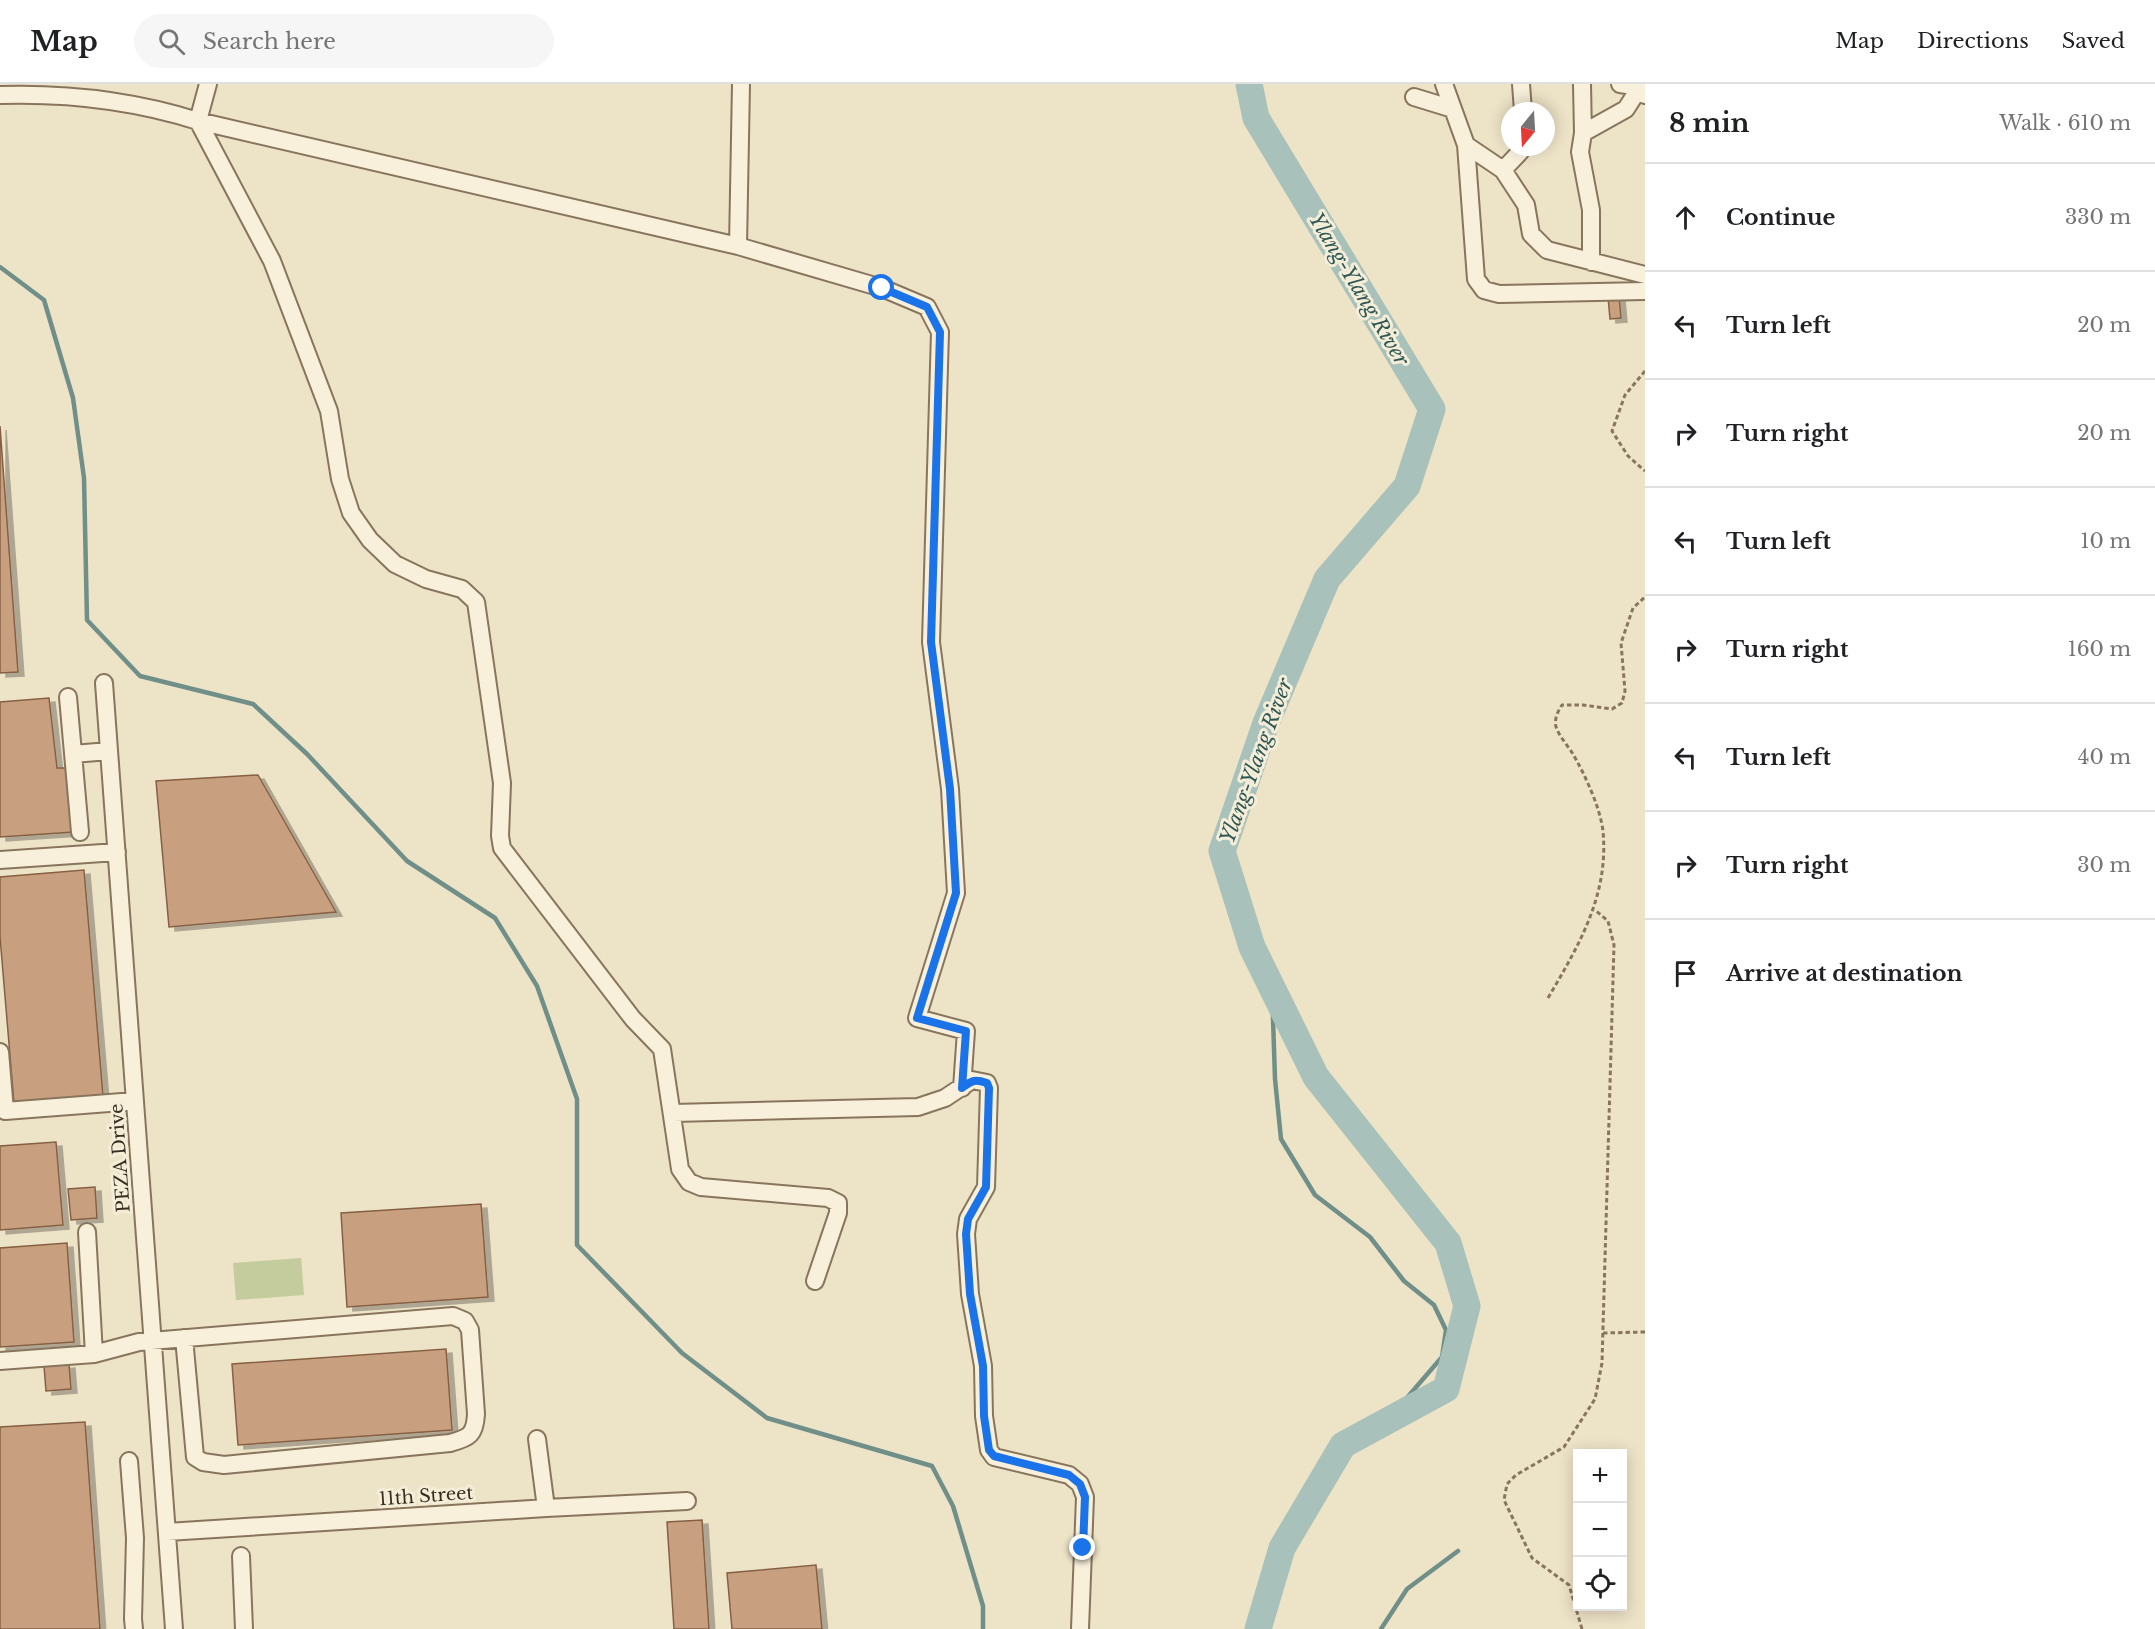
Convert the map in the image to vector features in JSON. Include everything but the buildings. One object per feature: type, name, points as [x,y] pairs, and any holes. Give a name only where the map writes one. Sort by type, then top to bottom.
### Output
[{"type":"street","points":[[208,84],[198,121],[272,261],[329,411],[340,479],[351,513],[370,540],[395,564],[426,579],[462,589],[476,603],[502,783],[500,836],[502,848],[633,1019],[662,1049],[680,1170],[689,1182],[701,1187],[828,1198],[838,1203],[838,1213],[815,1281]]},
{"type":"street","points":[[738,246],[741,84]]},
{"type":"street","points":[[1444,84],[1466,145],[1476,279],[1484,290],[1499,294],[1645,291]]},
{"type":"street","points":[[1521,84],[1522,102]]},
{"type":"street","points":[[1581,84],[1583,133],[1580,152],[1591,210],[1591,262]]},
{"type":"street","points":[[1583,133],[1626,109],[1642,91],[1620,84]]},
{"type":"street","points":[[0,95],[65,96],[160,109],[198,121],[738,246],[882,288],[927,307],[940,332],[931,642],[950,789],[956,893],[917,1018],[966,1031],[962,1088]]},
{"type":"street","points":[[1414,97],[1453,110]]},
{"type":"street","points":[[1466,145],[1503,170],[1526,205],[1531,234],[1547,250],[1645,275]]},
{"type":"street","points":[[1503,170],[1516,156]]},
{"type":"street","name":"PEZA Drive","points":[[104,683],[174,1629]]},
{"type":"street","points":[[68,697],[80,832]]},
{"type":"street","points":[[73,754],[110,751]]},
{"type":"street","points":[[0,860],[117,852]]},
{"type":"street","points":[[0,1052],[4,1111],[135,1101]]},
{"type":"street","points":[[673,1113],[918,1107],[945,1098],[972,1080],[987,1083],[989,1088],[986,1187],[968,1219],[966,1234],[970,1294],[983,1366],[984,1416],[989,1450],[994,1456],[1069,1475],[1080,1484],[1085,1497],[1080,1629]]},
{"type":"street","points":[[87,1232],[94,1354]]},
{"type":"street","points":[[0,1361],[94,1354],[139,1342],[184,1338],[453,1316],[465,1321],[470,1330],[475,1428],[466,1439],[450,1443],[224,1465],[203,1462],[195,1457],[184,1338]]},
{"type":"street","points":[[537,1439],[546,1508]]},
{"type":"street","points":[[129,1461],[135,1538],[134,1629]]},
{"type":"street","name":"11th Street","points":[[167,1532],[687,1501]]},
{"type":"street","points":[[241,1557],[244,1629]]},
{"type":"path","points":[[1645,371],[1625,395],[1612,431],[1628,456],[1645,471]]},
{"type":"path","points":[[1548,998],[1570,960],[1594,910],[1602,876],[1603,830],[1587,778],[1556,726],[1557,714],[1562,705],[1583,705],[1612,710],[1623,703],[1625,691],[1621,643],[1634,608],[1645,597]]},
{"type":"path","points":[[1582,1629],[1569,1585],[1532,1558],[1504,1500],[1507,1484],[1516,1475],[1564,1447],[1595,1399],[1602,1364],[1614,945],[1608,921],[1594,910]]},
{"type":"path","points":[[1603,1333],[1645,1332]]},
{"type":"green space","points":[[301,1258],[304,1295],[236,1300],[233,1263]]},
{"type":"waterway","name":"Ylang-Ylang River","points":[[1249,84],[1256,118],[1432,409],[1407,486],[1327,579],[1266,723],[1222,851],[1252,947],[1316,1077],[1448,1243],[1467,1306],[1446,1389],[1343,1445],[1282,1548],[1258,1629]]},
{"type":"waterway","points":[[0,267],[44,300],[73,398],[84,478],[87,620],[140,676],[253,704],[307,754],[407,861],[495,918],[537,986],[577,1099],[577,1245],[682,1353],[767,1418],[932,1466],[953,1506],[983,1606],[983,1629]]},
{"type":"waterway","points":[[1272,988],[1275,1079],[1281,1139],[1315,1195],[1370,1237],[1404,1281],[1434,1305],[1446,1330],[1442,1357],[1387,1421]]},
{"type":"waterway","points":[[1381,1629],[1407,1589],[1458,1551]]},
{"type":"route","points":[[882,288],[927,307],[940,332],[931,642],[950,789],[956,893],[917,1018],[966,1031],[962,1088],[976,1079],[987,1083],[989,1088],[986,1187],[968,1219],[966,1234],[970,1294],[983,1366],[984,1416],[989,1450],[994,1456],[1005,1460],[1069,1475],[1080,1484],[1085,1497],[1083,1548]]}]
